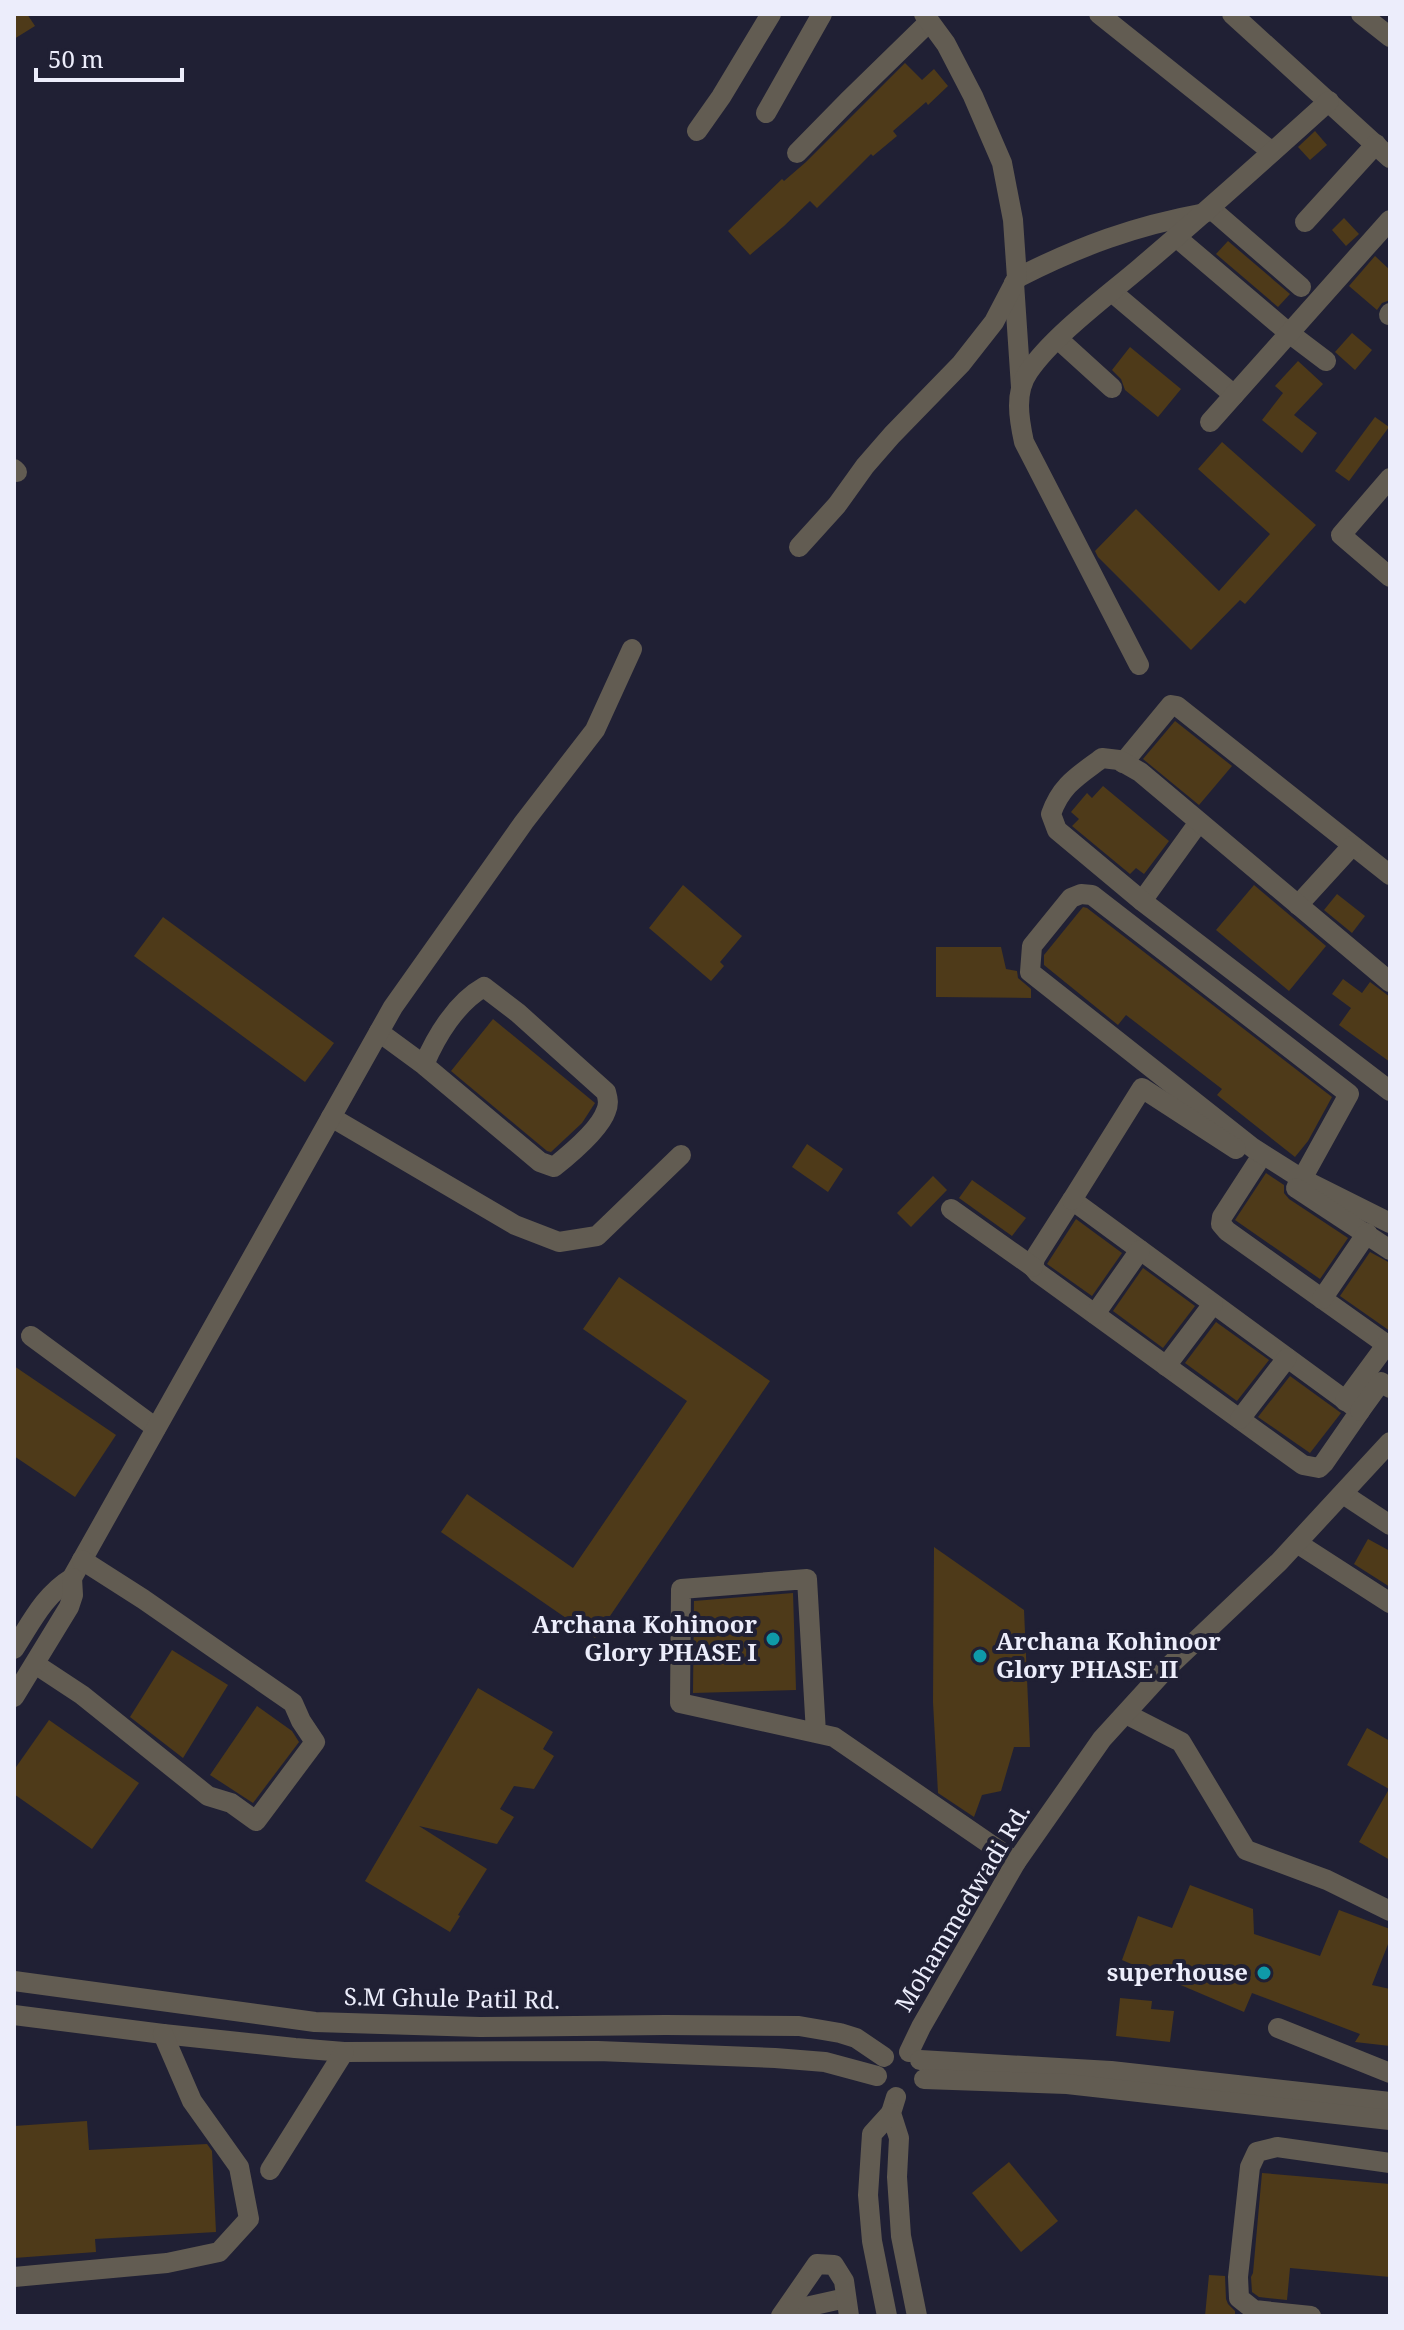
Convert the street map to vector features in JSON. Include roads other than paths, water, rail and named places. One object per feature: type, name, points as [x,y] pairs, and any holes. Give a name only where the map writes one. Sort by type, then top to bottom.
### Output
[{"type":"street","points":[[697,131],[771,14]]},
{"type":"street","points":[[766,113],[822,14]]},
{"type":"street","points":[[1099,14],[1272,152]]},
{"type":"street","points":[[1232,14],[1383,151],[1305,222]]},
{"type":"street","points":[[1361,14],[1390,37]]},
{"type":"street","points":[[797,153],[927,18],[946,44],[973,96],[1002,163],[1013,220],[1021,389],[1019,416],[1024,442],[1139,665]]},
{"type":"street","points":[[1021,389],[1027,372],[1058,339],[1329,101]]},
{"type":"street","points":[[799,547],[837,505],[874,455],[961,364],[994,322],[1015,280],[1068,252],[1107,237],[1208,210]]},
{"type":"street","points":[[1208,210],[1301,287]]},
{"type":"street","points":[[1210,422],[1390,220]]},
{"type":"street","points":[[1176,237],[1326,361]]},
{"type":"street","points":[[1112,292],[1234,395]]},
{"type":"street","points":[[1058,339],[1112,388]]},
{"type":"street","points":[[1390,478],[1341,535],[1390,577]]},
{"type":"street","points":[[14,1649],[48,1596],[77,1569],[393,1007],[524,822],[595,730],[632,649]]},
{"type":"street","points":[[1123,763],[1171,705],[1177,706],[1390,875]]},
{"type":"street","points":[[1390,982],[1140,772],[1123,763],[1102,758],[1075,778],[1057,797],[1051,814],[1057,830],[1142,901],[1390,1091]]},
{"type":"street","points":[[1142,901],[1199,822]]},
{"type":"street","points":[[1298,905],[1352,846]]},
{"type":"street","points":[[1302,1179],[1349,1094],[1092,895],[1081,894],[1071,898],[1032,946],[1030,972],[1253,1148],[1302,1179],[1390,1223]]},
{"type":"street","points":[[379,1032],[424,1065],[540,1162],[554,1167],[574,1151],[606,1114],[606,1092],[518,1013],[484,987],[469,995],[433,1044],[424,1065]]},
{"type":"street","points":[[1033,1267],[1035,1258],[1142,1088],[1390,1250]]},
{"type":"street","points":[[331,1117],[515,1225],[559,1242],[597,1236],[681,1155]]},
{"type":"street","points":[[951,1209],[1303,1465],[1319,1468],[1388,1346],[1221,1224],[1222,1217],[1257,1163]]},
{"type":"street","points":[[1072,1200],[1353,1406]]},
{"type":"street","points":[[1322,1299],[1367,1233]]},
{"type":"street","points":[[1095,1314],[1140,1250]]},
{"type":"street","points":[[1166,1366],[1213,1304]]},
{"type":"street","points":[[31,1336],[156,1428]]},
{"type":"street","points":[[1240,1419],[1287,1358]]},
{"type":"street","points":[[1353,1406],[1387,1379]]},
{"type":"street","name":"Mohammedwadi Rd.","points":[[917,2063],[921,2027],[1016,1862],[1102,1739],[1165,1670],[1387,1451]]},
{"type":"street","points":[[1343,1494],[1390,1525]]},
{"type":"street","points":[[1297,1543],[1390,1603]]},
{"type":"street","points":[[35,1664],[82,1695],[208,1796],[231,1803],[256,1821],[315,1742],[293,1703],[143,1599],[77,1569]]},
{"type":"street","points":[[14,1697],[69,1607],[77,1569]]},
{"type":"street","points":[[825,1735],[807,1579],[681,1589],[680,1703],[825,1735],[1016,1862]]},
{"type":"street","points":[[1126,1714],[1181,1742],[1246,1850],[1327,1880],[1390,1911]]},
{"type":"street","name":"S.M Ghule Patil Rd.","points":[[14,1981],[315,2022],[480,2027],[799,2026],[856,2038],[880,2066]]},
{"type":"street","name":"S.M Ghule Patil Rd.","points":[[14,2015],[344,2052],[598,2051],[880,2066]]},
{"type":"street","points":[[1278,2028],[1390,2073]]},
{"type":"street","points":[[14,2277],[167,2263],[219,2252],[249,2219],[239,2167],[192,2101],[163,2034]]},
{"type":"street","points":[[270,2170],[344,2052]]},
{"type":"street","points":[[917,2316],[901,2236],[897,2177],[899,2138],[894,2105],[880,2086],[880,2066],[892,2052],[917,2063],[1067,2084],[1390,2120]]},
{"type":"street","points":[[917,2063],[1111,2071],[1390,2102]]},
{"type":"street","points":[[887,2316],[872,2241],[868,2195],[872,2134],[894,2105],[921,2086],[917,2063]]},
{"type":"street","points":[[1311,2316],[1254,2310],[1239,2298],[1238,2277],[1250,2167],[1257,2152],[1277,2147],[1390,2163]]},
{"type":"street","points":[[781,2316],[817,2264],[834,2265],[844,2281],[848,2307],[801,2308]]},
{"type":"place","name":"Archana Kohinoor Glory PHASE I","points":[[773,1639]]},
{"type":"place","name":"Archana Kohinoor Glory PHASE II","points":[[980,1656]]},
{"type":"place","name":"superhouse","points":[[1264,1973]]}]
